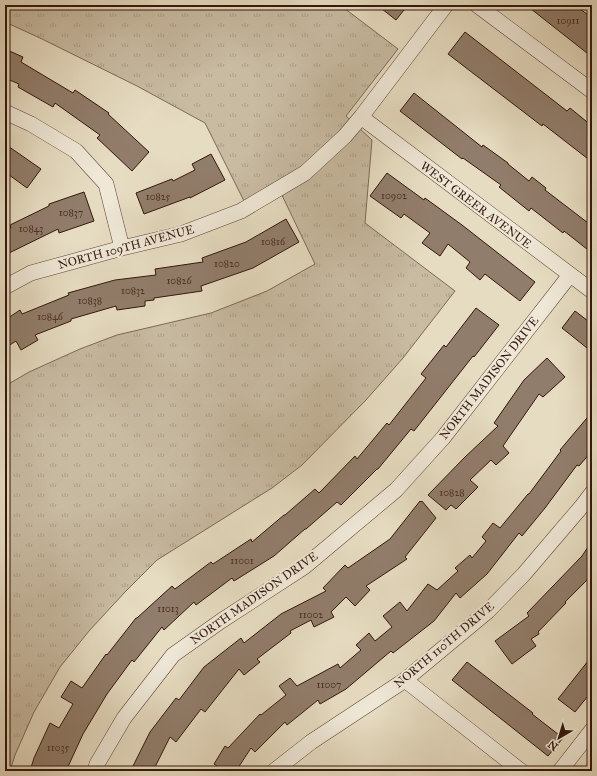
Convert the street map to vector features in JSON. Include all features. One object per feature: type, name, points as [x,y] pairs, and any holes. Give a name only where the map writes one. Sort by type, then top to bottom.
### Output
[{"type":"street","name":"NORTH 109TH AVENUE","points":[[5,287],[31,273],[122,248],[181,234],[241,211],[305,173],[344,136],[361,117],[446,5]]},
{"type":"street","points":[[477,5],[592,91]]},
{"type":"street","points":[[5,112],[31,124],[76,151],[106,184],[122,248]]},
{"type":"street","name":"WEST GREER AVENUE","points":[[361,117],[592,291]]},
{"type":"street","name":"NORTH MADISON DRIVE","points":[[95,771],[97,764],[124,718],[173,655],[222,620],[304,567],[396,490],[443,438],[570,275]]},
{"type":"street","name":"NORTH 110TH DRIVE","points":[[274,771],[311,742],[405,680],[488,611],[524,574],[592,493]]},
{"type":"street","points":[[405,680],[521,771]]},
{"type":"street","points":[[560,771],[592,730]]},
{"type":"green space","points":[[5,5],[340,5],[398,49],[346,116],[372,140],[365,223],[455,291],[403,358],[366,400],[302,465],[272,488],[157,560],[125,592],[89,631],[60,667],[34,712],[15,755],[10,771],[5,771],[5,386],[29,372],[80,349],[117,335],[211,313],[267,291],[315,264],[279,189],[247,207],[205,123],[137,86],[5,22]]},
{"type":"building","points":[[377,5],[408,5],[396,20]]},
{"type":"building","points":[[526,5],[575,5],[592,18],[592,57]]},
{"type":"building","points":[[465,32],[567,111],[570,108],[592,126],[592,162],[543,124],[542,126],[448,54]]},
{"type":"building","points":[[5,49],[23,57],[21,62],[73,93],[75,90],[109,113],[108,114],[149,152],[132,171],[97,138],[100,135],[55,103],[53,107],[18,87],[19,84],[5,78]]},
{"type":"building","points":[[414,93],[482,147],[483,145],[508,163],[529,181],[532,177],[546,188],[545,190],[592,226],[592,253],[531,208],[529,211],[499,187],[501,185],[463,158],[462,159],[400,111]]},
{"type":"building","points":[[5,144],[41,169],[27,188],[5,172]]},
{"type":"building","points":[[211,154],[225,180],[190,198],[144,214],[136,193],[172,179],[173,181],[195,170],[192,164]]},
{"type":"building","points":[[387,173],[462,225],[535,282],[520,301],[485,274],[480,280],[466,268],[470,262],[448,244],[440,256],[422,243],[430,233],[404,214],[401,218],[370,196]]},
{"type":"building","points":[[84,192],[94,221],[59,233],[58,229],[5,255],[5,230],[11,228],[10,225],[49,206],[49,204]]},
{"type":"building","points":[[286,219],[299,242],[253,268],[201,286],[202,291],[154,298],[154,300],[145,301],[145,306],[117,310],[116,306],[71,319],[71,321],[35,335],[38,340],[21,350],[16,341],[5,348],[5,320],[20,310],[22,314],[69,295],[68,293],[115,280],[156,275],[155,269],[203,262],[202,258],[246,242]]},
{"type":"building","points":[[476,308],[499,325],[414,431],[411,429],[378,469],[341,505],[337,502],[274,556],[234,581],[232,578],[196,605],[194,602],[164,630],[162,627],[134,662],[132,660],[107,694],[83,734],[66,771],[30,771],[34,758],[50,723],[59,728],[73,704],[61,697],[71,681],[82,688],[106,654],[107,655],[136,618],[172,586],[175,589],[211,562],[213,564],[251,539],[252,542],[315,489],[319,493],[355,456],[357,459],[387,423],[389,425],[426,378],[421,374],[444,345],[446,347]]},
{"type":"building","points":[[575,311],[592,324],[592,352],[562,328]]},
{"type":"building","points":[[547,358],[565,377],[543,397],[539,394],[503,446],[509,453],[496,465],[491,460],[470,480],[478,487],[456,509],[451,505],[446,510],[428,495],[498,426],[494,423],[524,380]]},
{"type":"building","points":[[592,412],[592,451],[579,466],[577,465],[522,536],[519,533],[487,574],[460,598],[456,593],[434,621],[393,653],[391,651],[346,689],[320,704],[318,700],[287,725],[285,722],[255,752],[251,748],[236,771],[215,771],[217,766],[214,764],[225,746],[228,748],[260,714],[261,715],[286,695],[279,686],[290,678],[297,686],[338,664],[340,668],[361,650],[356,645],[369,633],[375,641],[392,627],[383,616],[400,602],[407,611],[428,584],[437,590],[458,571],[455,568],[470,555],[472,558],[486,541],[482,537],[493,523],[500,528],[529,494],[561,451],[560,450]]},
{"type":"building","points":[[420,501],[422,501],[436,518],[405,557],[407,559],[366,586],[370,590],[355,606],[346,597],[331,612],[334,617],[314,627],[311,620],[290,631],[291,633],[257,659],[260,662],[244,675],[239,669],[205,712],[201,709],[176,742],[170,737],[153,771],[143,771],[133,766],[150,732],[176,698],[179,700],[204,667],[241,638],[244,643],[281,614],[326,591],[323,588],[345,565],[348,568],[390,539]]},
{"type":"building","points":[[592,541],[592,575],[538,632],[539,634],[531,639],[536,646],[512,664],[495,641],[529,616],[527,613],[582,556]]},
{"type":"building","points":[[592,656],[592,691],[575,712],[558,699]]},
{"type":"building","points":[[467,662],[563,738],[548,756],[452,680]]}]
